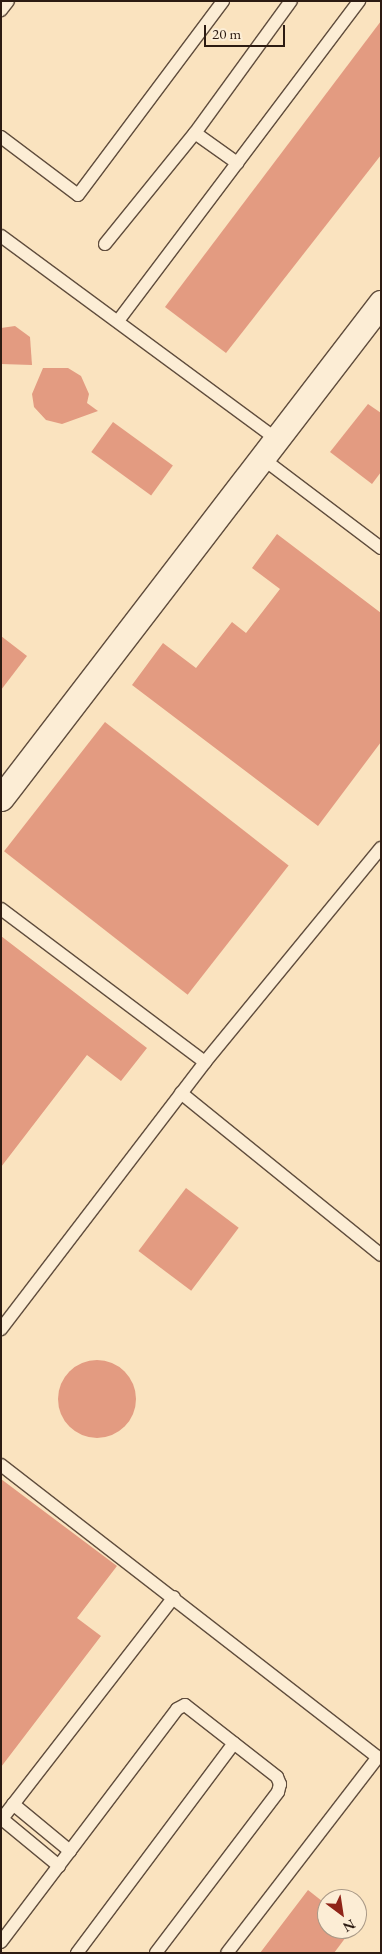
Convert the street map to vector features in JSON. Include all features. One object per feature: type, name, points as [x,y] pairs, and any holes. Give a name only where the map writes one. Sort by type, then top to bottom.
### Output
[{"type":"street","points":[[1,798],[381,303]]},
{"type":"lane","points":[[1,10],[8,1]]},
{"type":"lane","points":[[1,137],[78,195],[223,1]]},
{"type":"lane","points":[[105,244],[195,133],[292,1]]},
{"type":"lane","points":[[118,321],[359,1]]},
{"type":"lane","points":[[195,133],[237,163]]},
{"type":"lane","points":[[1,236],[118,321],[269,448],[381,548]]},
{"type":"lane","points":[[1,1329],[205,1062],[381,848]]},
{"type":"lane","points":[[1,909],[205,1062]]},
{"type":"lane","points":[[181,1093],[381,1255]]},
{"type":"lane","points":[[1,1465],[379,1755],[227,1953]]},
{"type":"lane","points":[[59,1866],[2,1820],[174,1597]]},
{"type":"lane","points":[[1,1942],[177,1709],[184,1705],[277,1777],[280,1784],[278,1792],[156,1953]]},
{"type":"lane","points":[[78,1953],[234,1743]]},
{"type":"lane","points":[[13,1804],[70,1851]]},
{"type":"building","points":[[381,21],[381,155],[226,353],[165,307]]},
{"type":"building","points":[[15,326],[30,337],[32,365],[1,364],[1,328]]},
{"type":"building","points":[[43,368],[68,368],[81,376],[89,394],[87,403],[98,411],[62,424],[46,420],[34,407],[32,394]]},
{"type":"building","points":[[368,404],[381,413],[381,472],[372,484],[330,452]]},
{"type":"building","points":[[113,422],[173,465],[151,495],[91,452]]},
{"type":"building","points":[[277,534],[381,613],[381,742],[318,826],[132,685],[163,643],[196,668],[232,622],[246,633],[280,589],[252,568]]},
{"type":"building","points":[[1,636],[27,656],[1,690]]},
{"type":"building","points":[[105,722],[289,865],[188,995],[4,851]]},
{"type":"building","points":[[1,936],[147,1048],[121,1081],[87,1055],[1,1167]]},
{"type":"building","points":[[186,1188],[239,1228],[191,1291],[138,1251]]},
{"type":"building","points":[[97,1360],[112,1363],[125,1371],[133,1384],[136,1399],[133,1414],[125,1427],[112,1435],[97,1438],[82,1435],[69,1427],[61,1414],[58,1399],[61,1384],[69,1371],[82,1363]]},
{"type":"building","points":[[1,1479],[117,1566],[77,1618],[101,1636],[1,1767]]},
{"type":"building","points":[[308,1890],[317,1897],[317,1939],[344,1939],[334,1953],[260,1953]]}]
